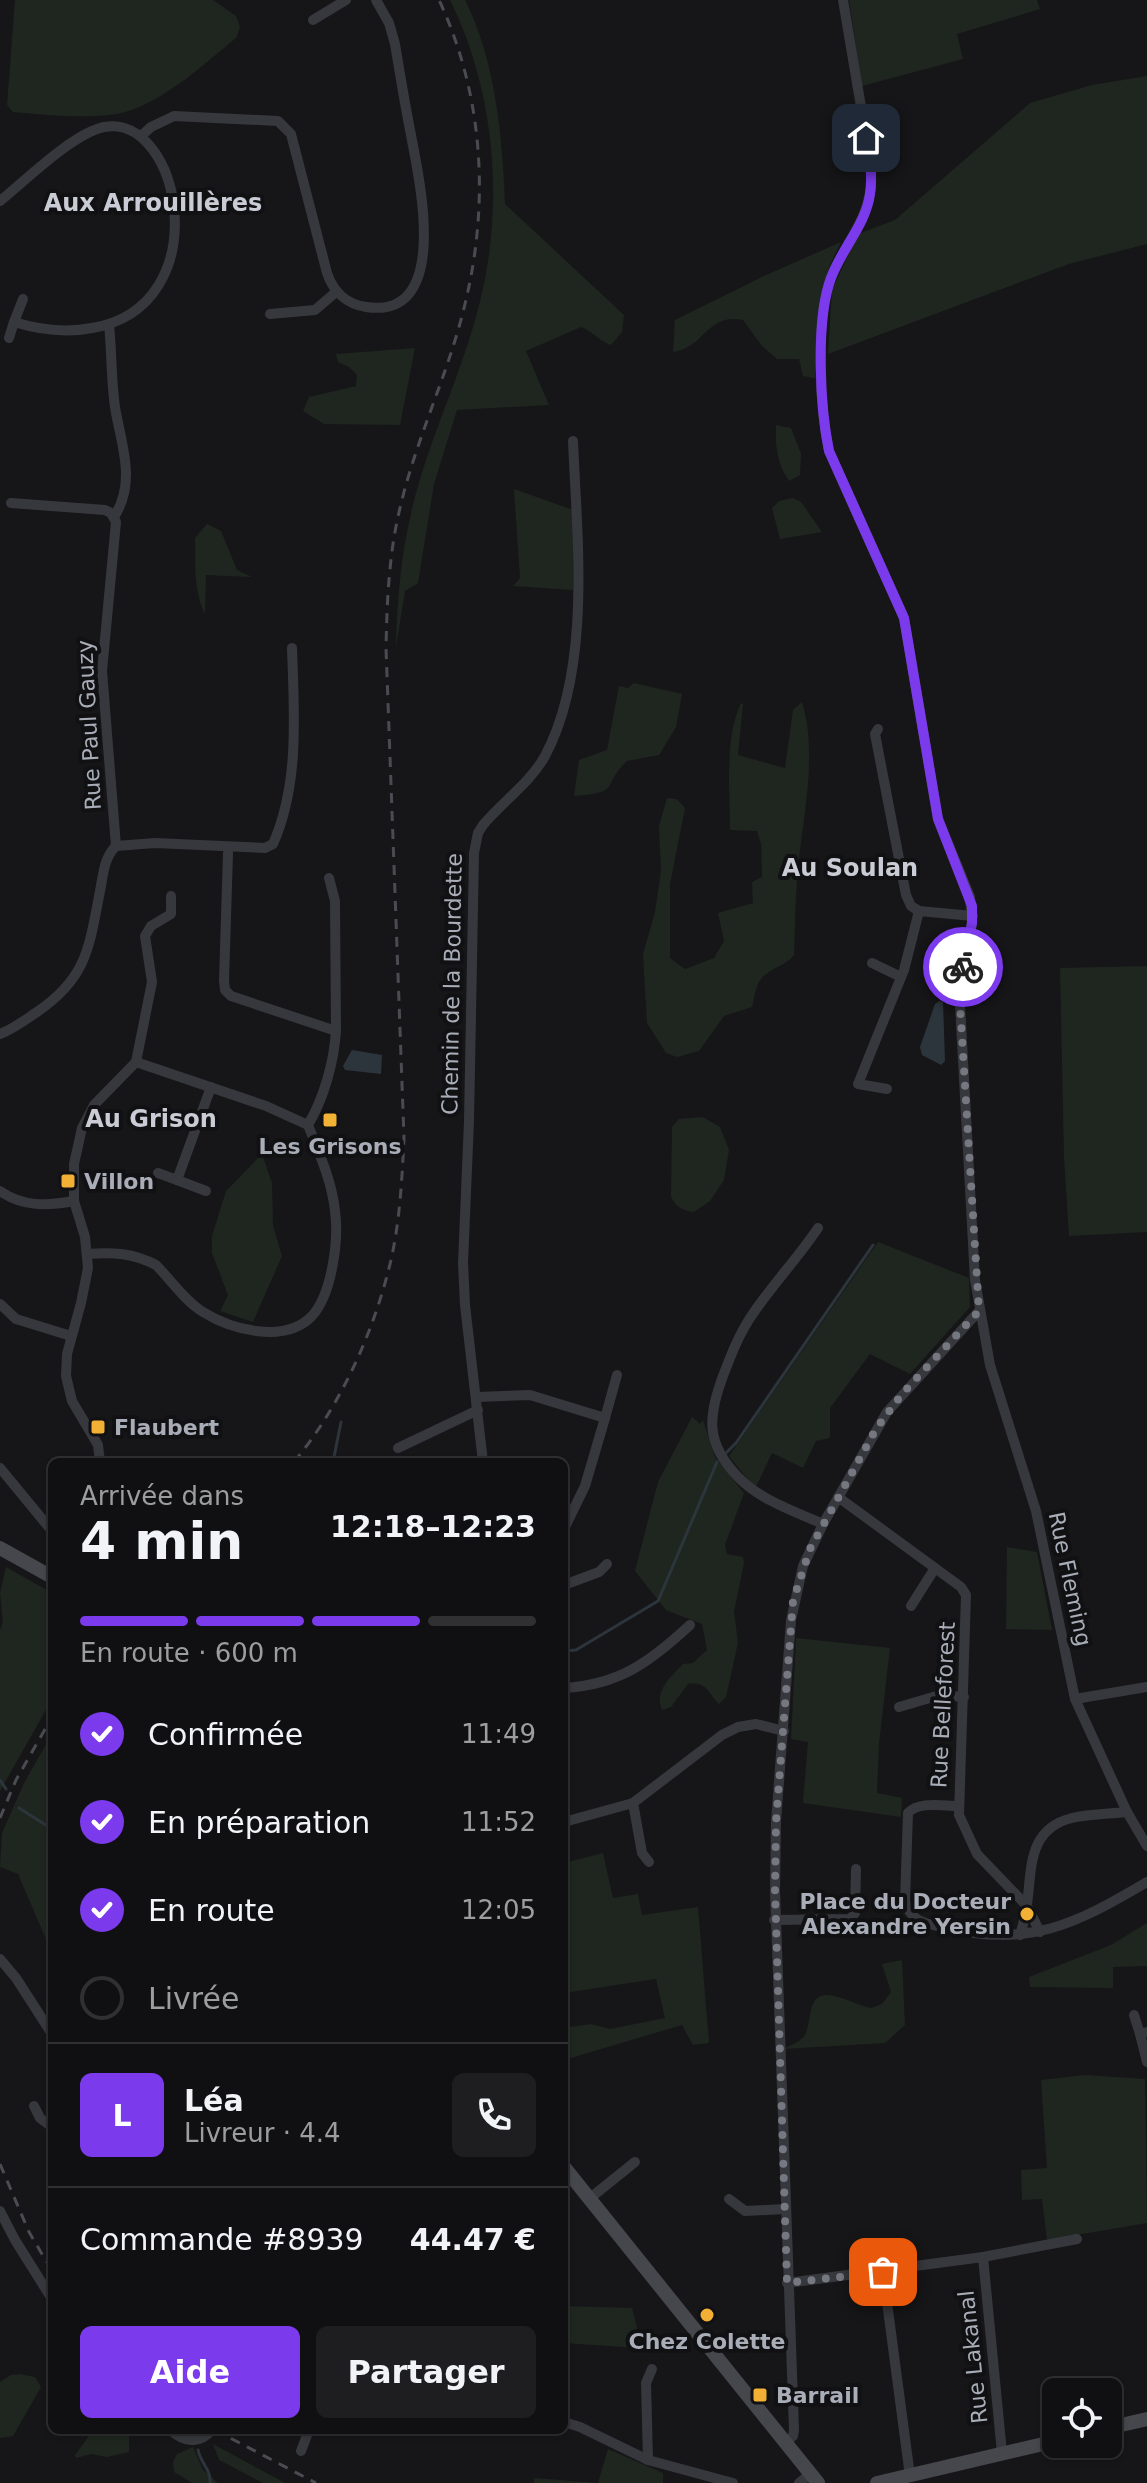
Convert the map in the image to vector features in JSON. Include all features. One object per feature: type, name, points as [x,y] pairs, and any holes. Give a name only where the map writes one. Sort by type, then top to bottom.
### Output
[{"type":"main road","points":[[0,1548],[48,1575]]},
{"type":"main road","points":[[568,2172],[786,2442],[809,2480]]},
{"type":"main road","points":[[1122,2425],[1147,2419]]},
{"type":"main road","points":[[877,2483],[1042,2444]]},
{"type":"street","points":[[313,20],[346,0]]},
{"type":"street","points":[[141,136],[158,122],[174,116],[278,121],[291,134],[327,273],[336,292],[364,307],[397,303],[418,277],[425,218],[395,44],[389,23],[376,0]]},
{"type":"street","points":[[843,0],[871,166],[870,194],[865,213],[838,260],[828,285],[821,385],[824,428],[829,451],[904,618],[938,819],[970,897],[973,916],[919,911],[911,906],[906,895],[875,734],[878,729]]},
{"type":"street","points":[[0,201],[85,134],[117,126],[141,136],[155,153],[171,191],[175,219],[173,248],[165,275],[152,296],[128,317],[109,325],[64,331],[14,322]]},
{"type":"street","points":[[270,314],[315,310],[336,292]]},
{"type":"street","points":[[9,338],[23,299]]},
{"type":"street","name":"Rue Paul Gauzy","points":[[109,325],[115,406],[127,463],[125,493],[114,517],[117,527],[102,671],[116,846]]},
{"type":"street","name":"Chemin de la Bourdette","points":[[483,1458],[463,1263],[470,1107],[474,853],[483,825],[543,759],[553,739],[566,696],[579,589],[573,441]]},
{"type":"street","points":[[11,503],[105,510],[114,517]]},
{"type":"street","points":[[0,1034],[58,997],[73,981],[85,957],[107,858],[116,846],[155,843],[265,848],[273,844],[290,783],[293,749],[292,648]]},
{"type":"street","points":[[228,853],[225,990],[231,996],[336,1031]]},
{"type":"street","points":[[308,1125],[328,1071],[336,1031],[335,901],[329,878]]},
{"type":"street","points":[[100,1458],[102,1438],[77,1412],[68,1392],[66,1369],[71,1336],[86,1284],[88,1254],[74,1201],[74,1164],[86,1119],[94,1105],[136,1062],[151,991],[145,936],[151,926],[171,914],[171,896]]},
{"type":"street","points":[[887,1089],[858,1084],[911,949],[919,911]]},
{"type":"street","name":"Rue Fleming","points":[[973,916],[961,977],[960,1005],[979,1311],[990,1365],[1036,1511],[1075,1699],[1127,1812],[1147,1846]]},
{"type":"street","points":[[872,963],[901,977]]},
{"type":"street","points":[[88,1254],[123,1253],[147,1260],[156,1265],[200,1310],[229,1324],[270,1332],[285,1331],[304,1323],[313,1315],[326,1288],[336,1252],[335,1211],[325,1166],[308,1125],[266,1106],[136,1062]]},
{"type":"street","points":[[177,1180],[211,1087]]},
{"type":"street","points":[[158,1173],[206,1191]]},
{"type":"street","points":[[0,1191],[31,1204],[55,1205],[74,1201]]},
{"type":"street","points":[[818,1228],[748,1322],[716,1395],[711,1421],[716,1444],[737,1476],[766,1497],[823,1524]]},
{"type":"street","points":[[0,1304],[16,1319],[71,1336]]},
{"type":"street","points":[[786,2442],[793,2436],[794,2430],[774,1920],[776,1822],[793,1601],[803,1566],[823,1524],[887,1412],[979,1311]]},
{"type":"street","points":[[568,1521],[585,1486],[617,1375]]},
{"type":"street","points":[[477,1397],[530,1395],[605,1418]]},
{"type":"street","points":[[398,1448],[478,1410]]},
{"type":"street","points":[[0,1468],[48,1526]]},
{"type":"street","points":[[589,1472],[603,1476]]},
{"type":"street","name":"Rue Belleforest","points":[[838,1497],[961,1587],[966,1595],[958,1806],[962,1826],[977,1854],[1027,1906]]},
{"type":"street","points":[[568,1584],[599,1572],[607,1564]]},
{"type":"street","points":[[911,1606],[935,1568]]},
{"type":"street","points":[[568,1687],[610,1682],[667,1646],[690,1625]]},
{"type":"street","points":[[1075,1699],[1147,1687]]},
{"type":"street","points":[[899,1707],[940,1695],[964,1697]]},
{"type":"street","points":[[568,1821],[633,1803],[729,1731],[756,1724],[784,1731]]},
{"type":"street","points":[[633,1803],[642,1853],[649,1862]]},
{"type":"street","points":[[958,1806],[913,1807],[908,1813],[907,1909],[918,1921],[956,1930],[1020,1935],[1040,1932],[1090,1915],[1147,1882]]},
{"type":"street","points":[[1020,1935],[1032,1859],[1037,1844],[1045,1834],[1070,1818],[1127,1812]]},
{"type":"street","points":[[774,1920],[850,1919],[855,1913],[856,1869]]},
{"type":"street","points":[[1027,1906],[1040,1932]]},
{"type":"street","points":[[0,1959],[48,2028]]},
{"type":"street","points":[[1134,2015],[1144,2033],[1147,2062]]},
{"type":"street","points":[[34,2106],[40,2118],[48,2124]]},
{"type":"street","points":[[589,2199],[635,2162]]},
{"type":"street","points":[[729,2199],[745,2211],[785,2209]]},
{"type":"street","points":[[0,2211],[48,2293]]},
{"type":"street","points":[[787,2283],[983,2257],[1077,2239]]},
{"type":"street","name":"Rue Lakanal","points":[[983,2257],[1002,2453]]},
{"type":"street","points":[[883,2272],[910,2476]]},
{"type":"street","points":[[648,2460],[646,2383],[652,2369]]},
{"type":"street","points":[[568,2423],[648,2460],[733,2483]]},
{"type":"street","points":[[175,2434],[181,2439],[193,2441],[208,2434]]},
{"type":"street","points":[[301,2451],[307,2434]]},
{"type":"shaded area","points":[[15,0],[213,0],[236,16],[240,27],[236,38],[195,72],[164,94],[133,110],[91,116],[13,112],[7,105]]},
{"type":"shaded area","points":[[450,0],[465,0],[484,47],[496,100],[505,204],[624,315],[622,332],[611,345],[581,327],[526,351],[549,405],[457,410],[434,484],[418,583],[405,591],[396,647],[400,578],[412,509],[477,313],[491,235],[492,154],[487,114],[466,37]]},
{"type":"shaded area","points":[[849,0],[1037,0],[1040,9],[957,34],[963,59],[862,86]]},
{"type":"shaded area","points":[[1147,76],[1147,244],[1069,264],[828,354],[832,290],[858,234],[895,220],[1030,103],[1092,85]]},
{"type":"shaded area","points":[[841,242],[826,277],[819,308],[815,378],[803,376],[799,359],[777,359],[762,346],[743,320],[721,321],[692,344],[673,352],[675,320]]},
{"type":"shaded area","points":[[415,348],[400,425],[324,424],[303,411],[309,397],[356,386],[357,375],[338,362],[336,354]]},
{"type":"shaded area","points":[[776,425],[791,428],[801,454],[800,475],[789,481],[778,454]]},
{"type":"shaded area","points":[[514,489],[573,510],[573,590],[513,586],[520,578]]},
{"type":"shaded area","points":[[793,498],[801,502],[822,532],[780,539],[772,508],[779,501]]},
{"type":"shaded area","points":[[207,524],[221,531],[237,570],[252,577],[206,575],[205,614],[197,586],[195,538]]},
{"type":"shaded area","points":[[634,683],[682,694],[676,727],[659,755],[627,761],[605,790],[574,796],[579,760],[607,750],[619,686],[628,688]]},
{"type":"shaded area","points":[[802,702],[807,723],[809,767],[797,880],[794,955],[762,977],[752,1007],[724,1016],[699,1051],[677,1057],[666,1053],[647,1023],[643,954],[655,912],[661,871],[659,826],[667,798],[677,799],[685,808],[670,884],[670,958],[685,969],[714,958],[724,941],[718,913],[753,903],[752,882],[762,877],[761,844],[757,831],[730,830],[730,749],[741,703],[738,755],[785,768],[793,710]]},
{"type":"shaded area","points":[[1147,966],[1147,1232],[1069,1236],[1060,968]]},
{"type":"shaded area","points":[[943,1002],[945,1061],[941,1065],[922,1055],[920,1047],[935,1004]]},
{"type":"shaded area","points":[[352,1050],[382,1055],[381,1074],[345,1070],[343,1066]]},
{"type":"shaded area","points":[[703,1117],[720,1127],[729,1150],[724,1180],[710,1201],[694,1212],[680,1207],[671,1196],[672,1127],[679,1119]]},
{"type":"shaded area","points":[[262,1154],[272,1183],[273,1225],[282,1256],[253,1322],[220,1311],[228,1295],[212,1253],[212,1236],[226,1191]]},
{"type":"shaded area","points":[[878,1242],[969,1278],[970,1307],[910,1374],[870,1354],[830,1408],[830,1438],[816,1441],[803,1468],[772,1453],[756,1487],[729,1456]]},
{"type":"shaded area","points":[[692,1417],[700,1424],[703,1420],[715,1457],[744,1493],[725,1545],[727,1554],[743,1557],[744,1563],[734,1611],[738,1643],[726,1697],[719,1704],[704,1686],[688,1684],[671,1707],[662,1710],[660,1696],[669,1679],[683,1664],[693,1663],[707,1650],[702,1624],[666,1610],[635,1571],[658,1482]]},
{"type":"shaded area","points":[[1007,1547],[1037,1552],[1052,1630],[1006,1629]]},
{"type":"shaded area","points":[[6,1567],[48,1591],[48,1706],[0,1791],[0,1630],[3,1622],[0,1593]]},
{"type":"shaded area","points":[[796,1638],[890,1648],[877,1793],[902,1798],[901,1817],[803,1803],[808,1742],[791,1739]]},
{"type":"shaded area","points":[[48,1741],[48,1944],[18,1874],[0,1867],[2,1833],[24,1783]]},
{"type":"shaded area","points":[[603,1853],[613,1898],[638,1894],[642,1915],[698,1907],[709,2043],[693,2045],[682,2025],[568,2059],[568,2027],[591,2024],[610,2029],[665,2018],[656,1979],[568,1992],[568,1862]]},
{"type":"shaded area","points":[[1147,1923],[1147,1966],[1113,1967],[1113,1988],[1030,1987],[1029,1977],[1111,1945]]},
{"type":"shaded area","points":[[902,1960],[905,2025],[885,2043],[783,2049],[805,2035],[813,2004],[821,1996],[833,1996],[871,2008],[882,2004],[891,1992],[882,1964]]},
{"type":"shaded area","points":[[1085,2075],[1145,2079],[1147,2223],[1047,2240],[1042,2199],[1022,2200],[1021,2170],[1047,2168],[1041,2080]]},
{"type":"shaded area","points":[[568,2306],[632,2308],[638,2348],[568,2343]]},
{"type":"shaded area","points":[[11,2375],[35,2377],[41,2387],[13,2436],[0,2438],[0,2382]]},
{"type":"shaded area","points":[[129,2434],[129,2452],[107,2457],[91,2454],[76,2458],[89,2436]]},
{"type":"shaded area","points":[[213,2444],[285,2483],[263,2483],[219,2460]]},
{"type":"shaded area","points":[[193,2447],[203,2470],[218,2483],[192,2483],[174,2472],[173,2462],[177,2454]]},
{"type":"shaded area","points":[[608,2449],[663,2473],[663,2483],[598,2483]]},
{"type":"shaded area","points":[[534,2478],[598,2483],[534,2483]]},
{"type":"waterway","points":[[726,1453],[873,1245]]},
{"type":"waterway","points":[[334,1458],[341,1422]]},
{"type":"waterway","points":[[568,1651],[576,1650],[658,1601],[717,1462]]},
{"type":"waterway","points":[[0,1780],[6,1789]]},
{"type":"waterway","points":[[19,1808],[48,1826]]},
{"type":"waterway","points":[[198,2450],[210,2483]]},
{"type":"railway","points":[[297,1458],[327,1417],[354,1367],[384,1287],[397,1230],[404,1138],[386,648],[389,575],[397,522],[408,479],[464,308],[472,269],[479,191],[474,112],[466,74],[439,0]]},
{"type":"railway","points":[[0,1818],[16,1780],[48,1724]]},
{"type":"railway","points":[[0,2164],[29,2232],[48,2264]]},
{"type":"railway","points":[[223,2434],[316,2483]]},
{"type":"way so far","points":[[883,2272],[787,2283],[774,1920],[776,1822],[793,1601],[803,1566],[887,1412],[979,1311],[960,1005],[963,967]]},
{"type":"place","name":"Les Grisons","points":[[330,1120]]},
{"type":"place","name":"Villon","points":[[68,1181]]},
{"type":"place","name":"Flaubert","points":[[98,1427]]},
{"type":"place","name":"Place du Docteur Alexandre Yersin","points":[[1027,1914]]},
{"type":"place","name":"Chez Colette","points":[[707,2315]]},
{"type":"place","name":"Barrail","points":[[760,2395]]},
{"type":"district","name":"Aux Arrouillères","points":[[153,203]]},
{"type":"district","name":"Au Soulan","points":[[850,868]]},
{"type":"district","name":"Au Grison","points":[[151,1119]]},
{"type":"route","points":[[866,138],[871,166],[870,194],[865,213],[838,260],[828,285],[824,312],[821,385],[824,428],[829,451],[904,618],[938,819],[972,906],[972,923],[963,967]]}]
